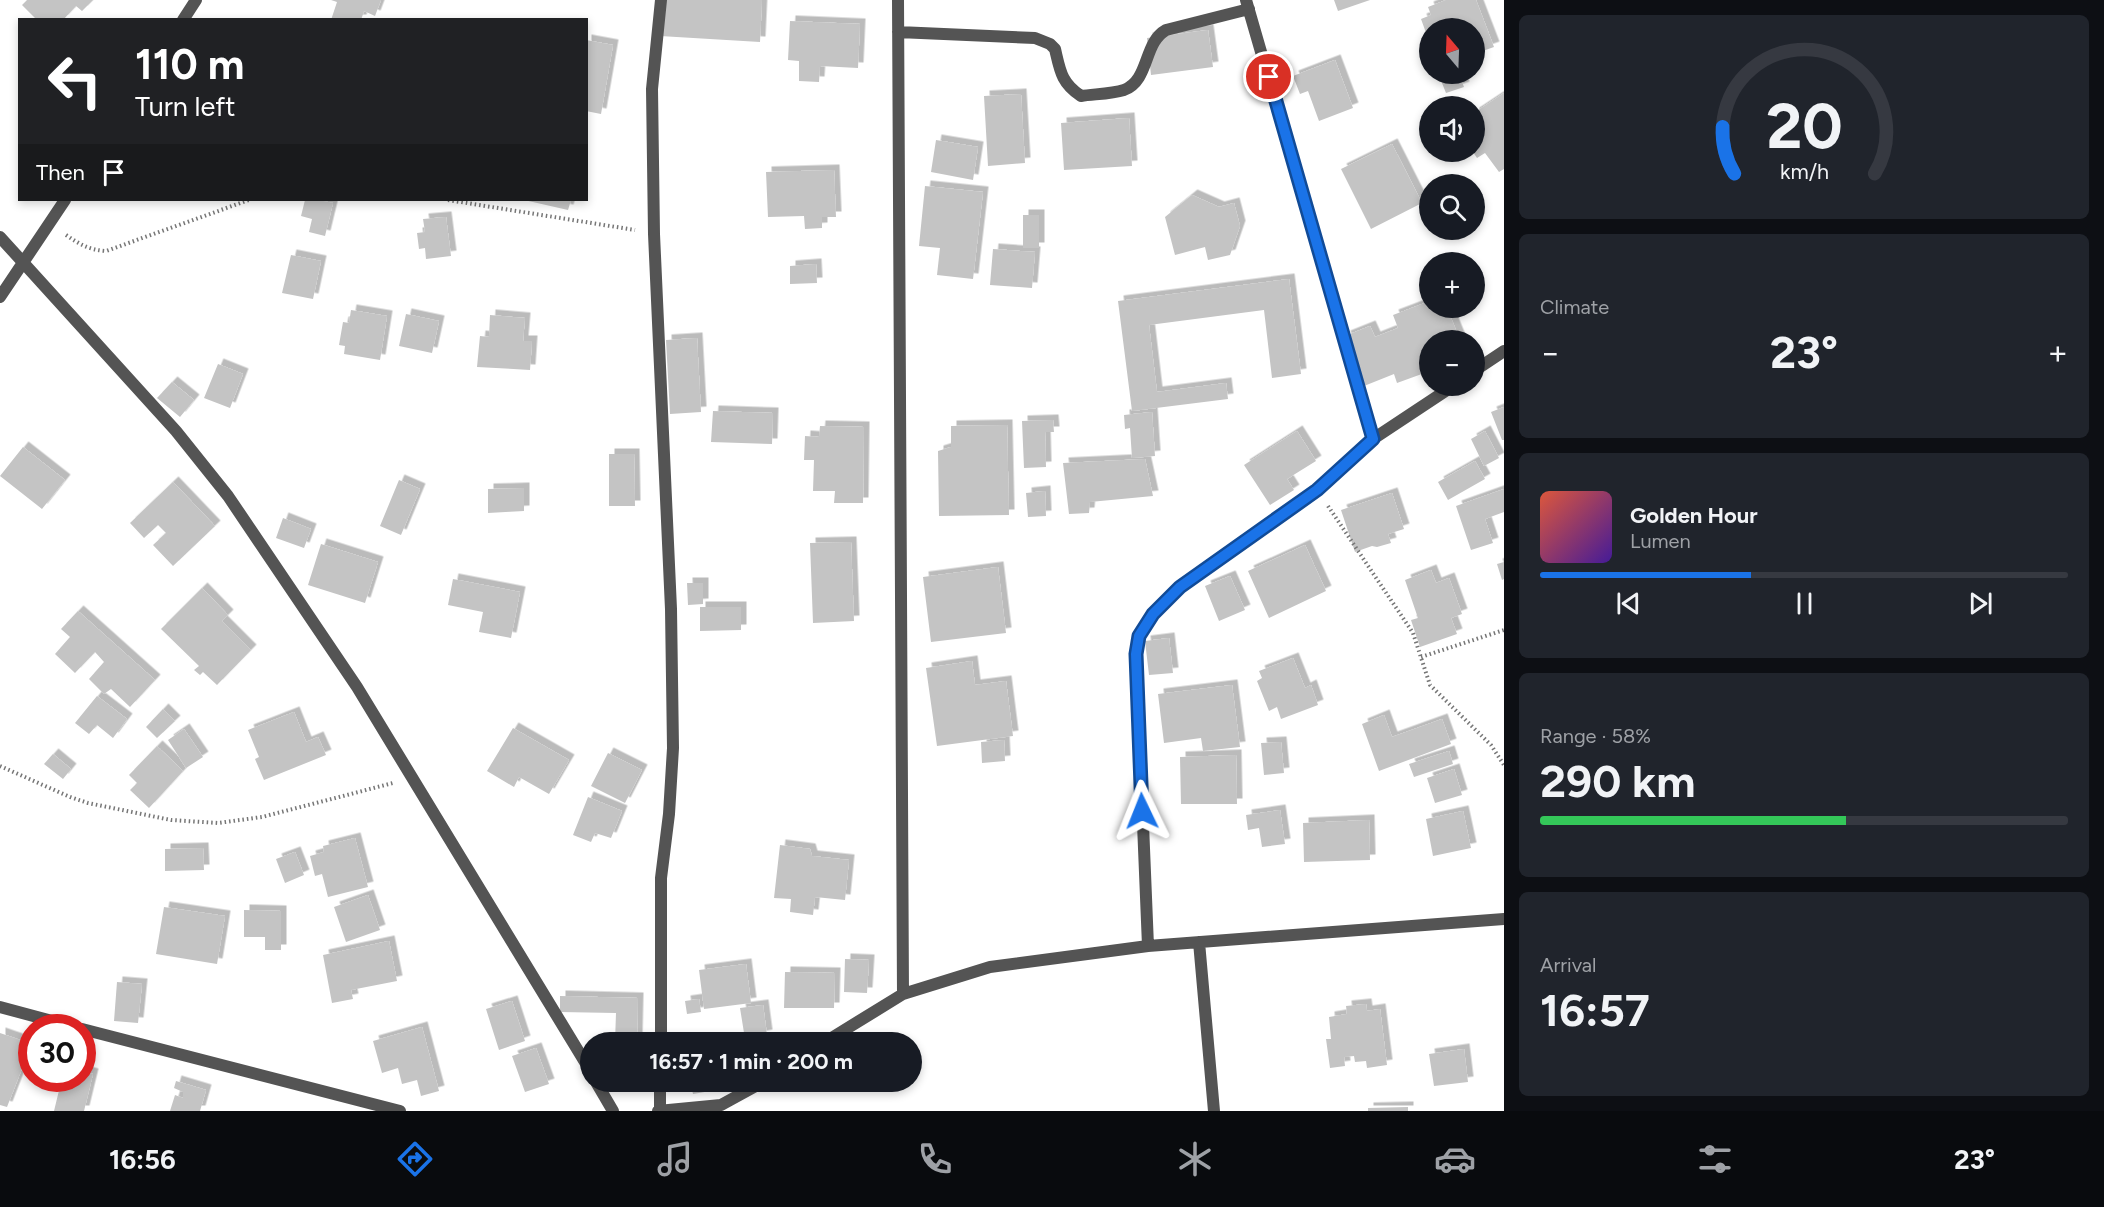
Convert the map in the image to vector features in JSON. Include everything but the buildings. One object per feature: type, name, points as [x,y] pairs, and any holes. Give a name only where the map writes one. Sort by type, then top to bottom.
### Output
[{"type":"street","points":[[184,18],[196,0]]},
{"type":"street","points":[[660,1032],[661,878],[669,814],[673,748],[671,609],[654,234],[652,89],[661,0]]},
{"type":"street","points":[[898,0],[903,994]]},
{"type":"street","points":[[898,32],[1043,41],[1055,49],[1062,78],[1081,96],[1125,89],[1133,83],[1142,74],[1152,44],[1160,33],[1248,4],[1373,439]]},
{"type":"street","points":[[0,297],[64,201]]},
{"type":"street","points":[[0,237],[176,431],[228,496],[357,687],[580,1054]]},
{"type":"street","points":[[1485,364],[1504,351]]},
{"type":"street","points":[[1148,946],[1136,654],[1139,636],[1153,614],[1180,587],[1317,490],[1373,439],[1438,396]]},
{"type":"street","points":[[841,1032],[903,994],[990,967],[1148,946],[1504,919]]},
{"type":"street","points":[[1199,942],[1214,1111]]},
{"type":"street","points":[[0,1007],[26,1014]]},
{"type":"street","points":[[96,1033],[400,1111]]},
{"type":"street","points":[[602,1092],[613,1111]]},
{"type":"street","points":[[660,1092],[659,1110],[721,1105],[744,1092]]},
{"type":"path","points":[[49,223],[81,246],[105,251],[246,201]]},
{"type":"path","points":[[454,201],[654,234]]},
{"type":"path","points":[[1317,490],[1413,633],[1430,686],[1491,745],[1504,765]]},
{"type":"path","points":[[1421,657],[1504,630]]},
{"type":"path","points":[[0,766],[88,803],[171,820],[218,823],[262,817],[412,778]]},
{"type":"route","points":[[1142,811],[1136,654],[1139,636],[1153,614],[1180,587],[1317,490],[1373,439],[1269,77]]}]
